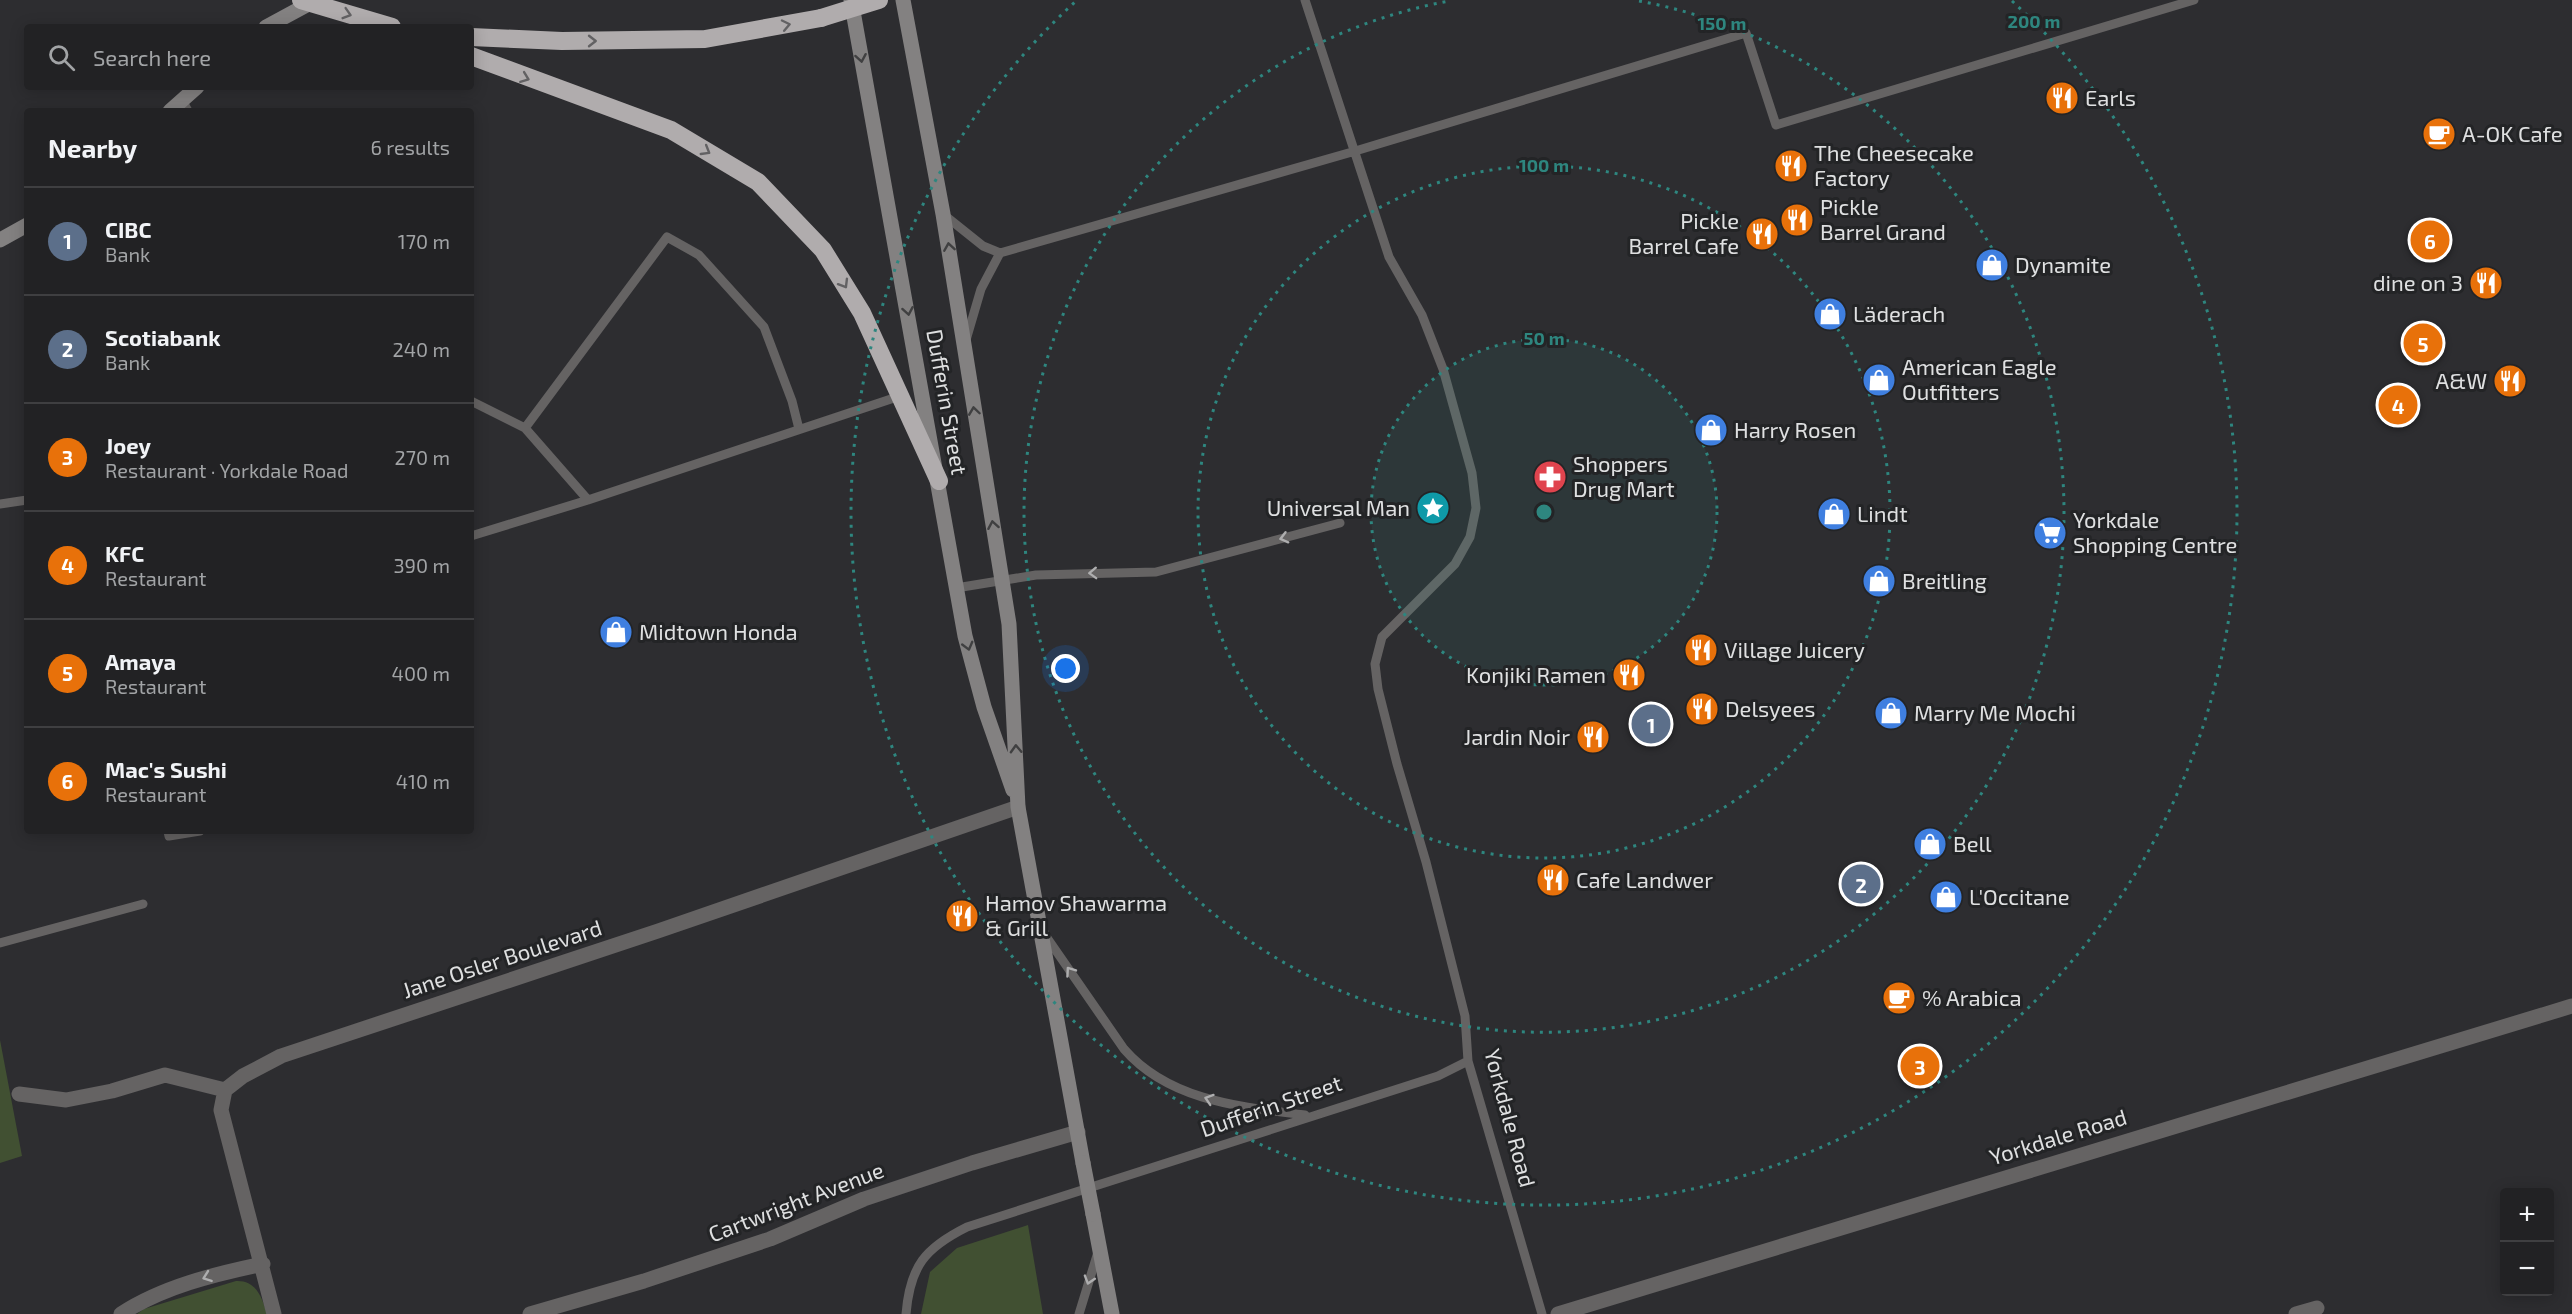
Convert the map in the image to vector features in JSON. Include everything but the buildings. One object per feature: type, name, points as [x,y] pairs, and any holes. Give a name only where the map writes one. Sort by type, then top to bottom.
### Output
[{"type":"highway","points":[[301,0],[382,24]]},
{"type":"highway","points":[[474,37],[573,41],[705,39],[821,18],[879,0]]},
{"type":"highway","points":[[474,58],[671,130],[758,182],[823,250],[862,313],[939,481]]},
{"type":"main road","points":[[272,24],[316,0]]},
{"type":"main road","name":"Dufferin Street","points":[[850,0],[939,481],[965,636],[984,707],[1018,807]]},
{"type":"main road","name":"Dufferin Street","points":[[903,0],[943,214],[1009,624],[1018,807],[1112,1314]]},
{"type":"main road","points":[[185,106],[195,90]]},
{"type":"main road","points":[[0,240],[24,227]]},
{"type":"street","name":"Jane Osler Boulevard","points":[[225,1090],[243,1076],[281,1056],[658,931],[1018,807]]},
{"type":"street","name":"Yorkdale Road","points":[[1558,1314],[2572,1006]]},
{"type":"street","points":[[19,1094],[66,1100],[112,1091],[165,1075],[225,1090],[221,1110],[263,1264],[274,1314]]},
{"type":"street","name":"Cartwright Avenue","points":[[530,1314],[644,1281],[770,1239],[864,1199],[972,1163],[1078,1132]]},
{"type":"street","points":[[121,1314],[138,1303],[218,1273],[263,1264]]},
{"type":"street","points":[[2296,1314],[2317,1308]]},
{"type":"lane","name":"Yorkdale Road","points":[[1305,0],[1352,152],[1389,257],[1422,315],[1443,369],[1472,473],[1476,508],[1470,537],[1455,564],[1438,583],[1391,625],[1382,637],[1375,664],[1378,689],[1396,764],[1426,862],[1465,1016],[1468,1061],[1542,1314]]},
{"type":"lane","points":[[943,214],[983,246],[1000,253],[1352,152],[1746,33],[1776,125],[2194,0]]},
{"type":"lane","points":[[525,428],[667,237],[699,255],[764,327],[800,429]]},
{"type":"lane","points":[[964,347],[981,289],[1000,253]]},
{"type":"lane","points":[[474,535],[588,500],[900,396]]},
{"type":"lane","points":[[474,402],[525,428],[588,500]]},
{"type":"lane","points":[[0,504],[24,500]]},
{"type":"lane","points":[[956,588],[1036,575],[1156,572],[1340,523]]},
{"type":"lane","points":[[0,943],[143,904]]},
{"type":"lane","points":[[1040,928],[1138,1066],[1178,1089],[1232,1106],[1307,1116]]},
{"type":"lane","name":"Dufferin Street","points":[[906,1314],[908,1290],[920,1263],[939,1241],[957,1232],[1158,1168],[1307,1116],[1438,1076],[1468,1061]]},
{"type":"lane","name":"Dufferin Street","points":[[1079,1314],[1100,1247]]},
{"type":"green space","points":[[0,1040],[22,1156],[0,1163]]},
{"type":"green space","points":[[1028,1225],[1043,1314],[921,1314],[930,1272],[957,1248]]},
{"type":"green space","points":[[236,1281],[249,1283],[257,1291],[267,1314],[137,1314],[144,1309]]},
{"type":"place","name":"Earls","points":[[2062,98]]},
{"type":"place","name":"A-OK Cafe","points":[[2439,134]]},
{"type":"place","name":"The Cheesecake Factory","points":[[1791,166]]},
{"type":"place","name":"Pickle Barrel Grand","points":[[1797,220]]},
{"type":"place","name":"Pickle Barrel Cafe","points":[[1762,234]]},
{"type":"place","name":"Mac's Sushi","points":[[2430,240]]},
{"type":"place","name":"Dynamite","points":[[1992,265]]},
{"type":"place","name":"dine on 3","points":[[2486,283]]},
{"type":"place","name":"Läderach","points":[[1830,314]]},
{"type":"place","name":"Amaya","points":[[2423,343]]},
{"type":"place","name":"American Eagle Outfitters","points":[[1879,380]]},
{"type":"place","name":"A&W","points":[[2510,381]]},
{"type":"place","name":"KFC","points":[[2398,405]]},
{"type":"place","name":"Harry Rosen","points":[[1711,430]]},
{"type":"place","name":"Shoppers Drug Mart","points":[[1550,477]]},
{"type":"place","name":"Universal Man","points":[[1433,508]]},
{"type":"place","name":"Lindt","points":[[1834,514]]},
{"type":"place","name":"Yorkdale Shopping Centre","points":[[2050,533]]},
{"type":"place","name":"Breitling","points":[[1879,581]]},
{"type":"place","name":"Midtown Honda","points":[[616,632]]},
{"type":"place","name":"Village Juicery","points":[[1701,650]]},
{"type":"place","name":"Konjiki Ramen","points":[[1629,675]]},
{"type":"place","name":"Delsyees","points":[[1702,709]]},
{"type":"place","name":"Marry Me Mochi","points":[[1891,713]]},
{"type":"place","name":"CIBC","points":[[1651,724]]},
{"type":"place","name":"Jardin Noir","points":[[1593,737]]},
{"type":"place","name":"Bell","points":[[1930,844]]},
{"type":"place","name":"Cafe Landwer","points":[[1553,880]]},
{"type":"place","name":"Scotiabank","points":[[1861,884]]},
{"type":"place","name":"L'Occitane","points":[[1946,897]]},
{"type":"place","name":"Hamov Shawarma & Grill","points":[[962,916]]},
{"type":"place","name":"% Arabica","points":[[1899,998]]},
{"type":"place","name":"Joey","points":[[1920,1066]]}]
